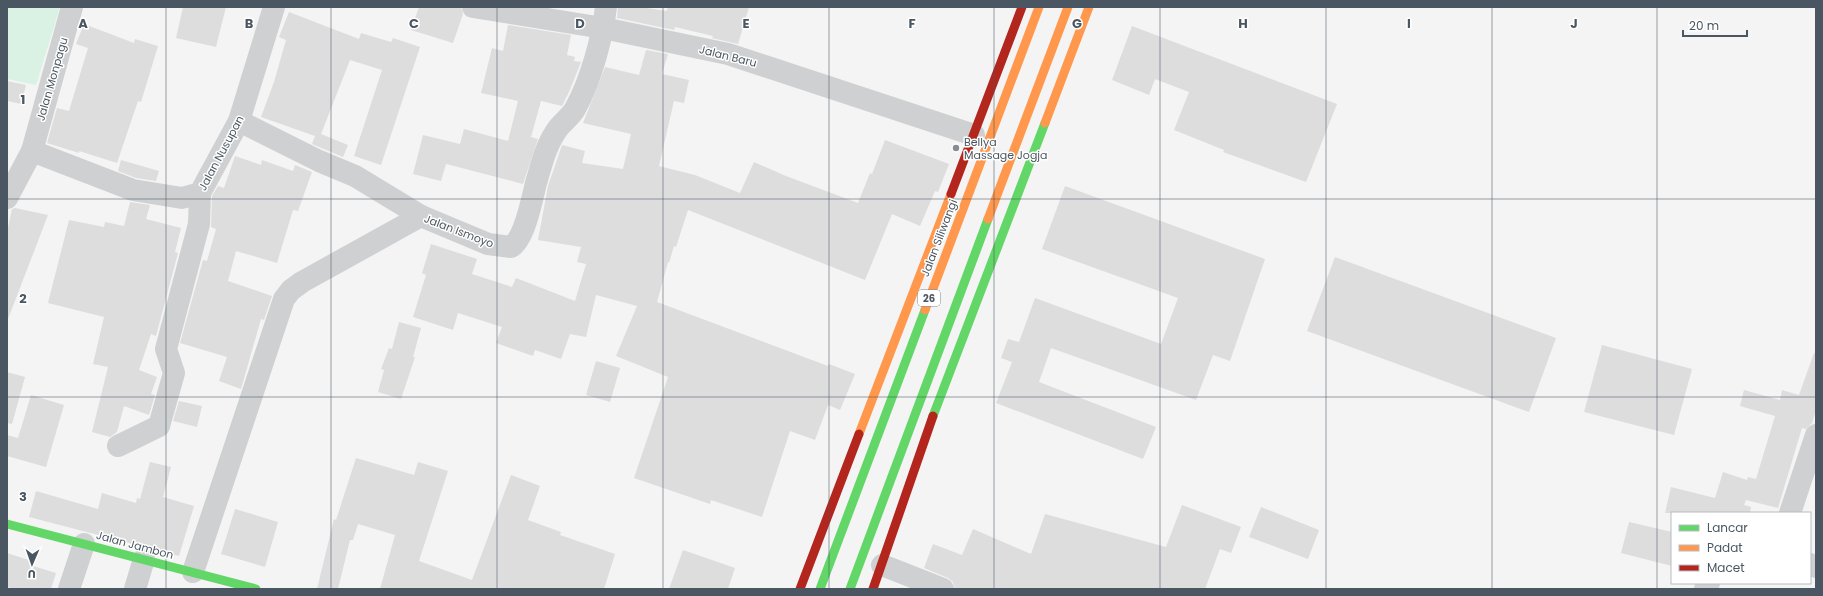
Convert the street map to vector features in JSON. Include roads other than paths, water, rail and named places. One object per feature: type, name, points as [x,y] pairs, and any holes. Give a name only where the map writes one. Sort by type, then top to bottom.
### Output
[{"type":"main road","points":[[800,589],[1022,7]]},
{"type":"main road","name":"Jalan Siliwangi","points":[[820,589],[1038,7]]},
{"type":"main road","name":"26","points":[[850,589],[926,381],[1068,7]]},
{"type":"main road","points":[[873,589],[943,388],[1089,7]]},
{"type":"main road","points":[[926,381],[943,388]]},
{"type":"main road","name":"Jalan Jambon","points":[[7,524],[256,589]]},
{"type":"street","name":"Jalan Monpagu","points":[[32,151],[72,7]]},
{"type":"street","name":"Jalan Nusupan","points":[[32,151],[133,190],[182,198],[200,193],[239,121],[274,7]]},
{"type":"street","name":"Jalan Baru","points":[[473,7],[604,18],[745,59],[974,135]]},
{"type":"street","name":"Jalan Ismoyo","points":[[239,121],[319,161],[355,176],[421,216],[488,244],[511,247],[515,245],[526,222],[547,146],[559,126],[574,110],[584,91],[604,18]]},
{"type":"street","points":[[7,198],[32,151]]},
{"type":"street","points":[[118,446],[158,426],[174,373],[166,349],[199,224],[200,193]]},
{"type":"street","points":[[193,572],[284,299],[291,290],[302,282],[421,216]]},
{"type":"street","points":[[1790,512],[1816,435]]},
{"type":"street","points":[[69,589],[84,544]]},
{"type":"street","points":[[135,589],[144,559]]},
{"type":"street","points":[[882,565],[943,589]]},
{"type":"place","name":"Bellya Massage Jogja","points":[[956,148]]}]
